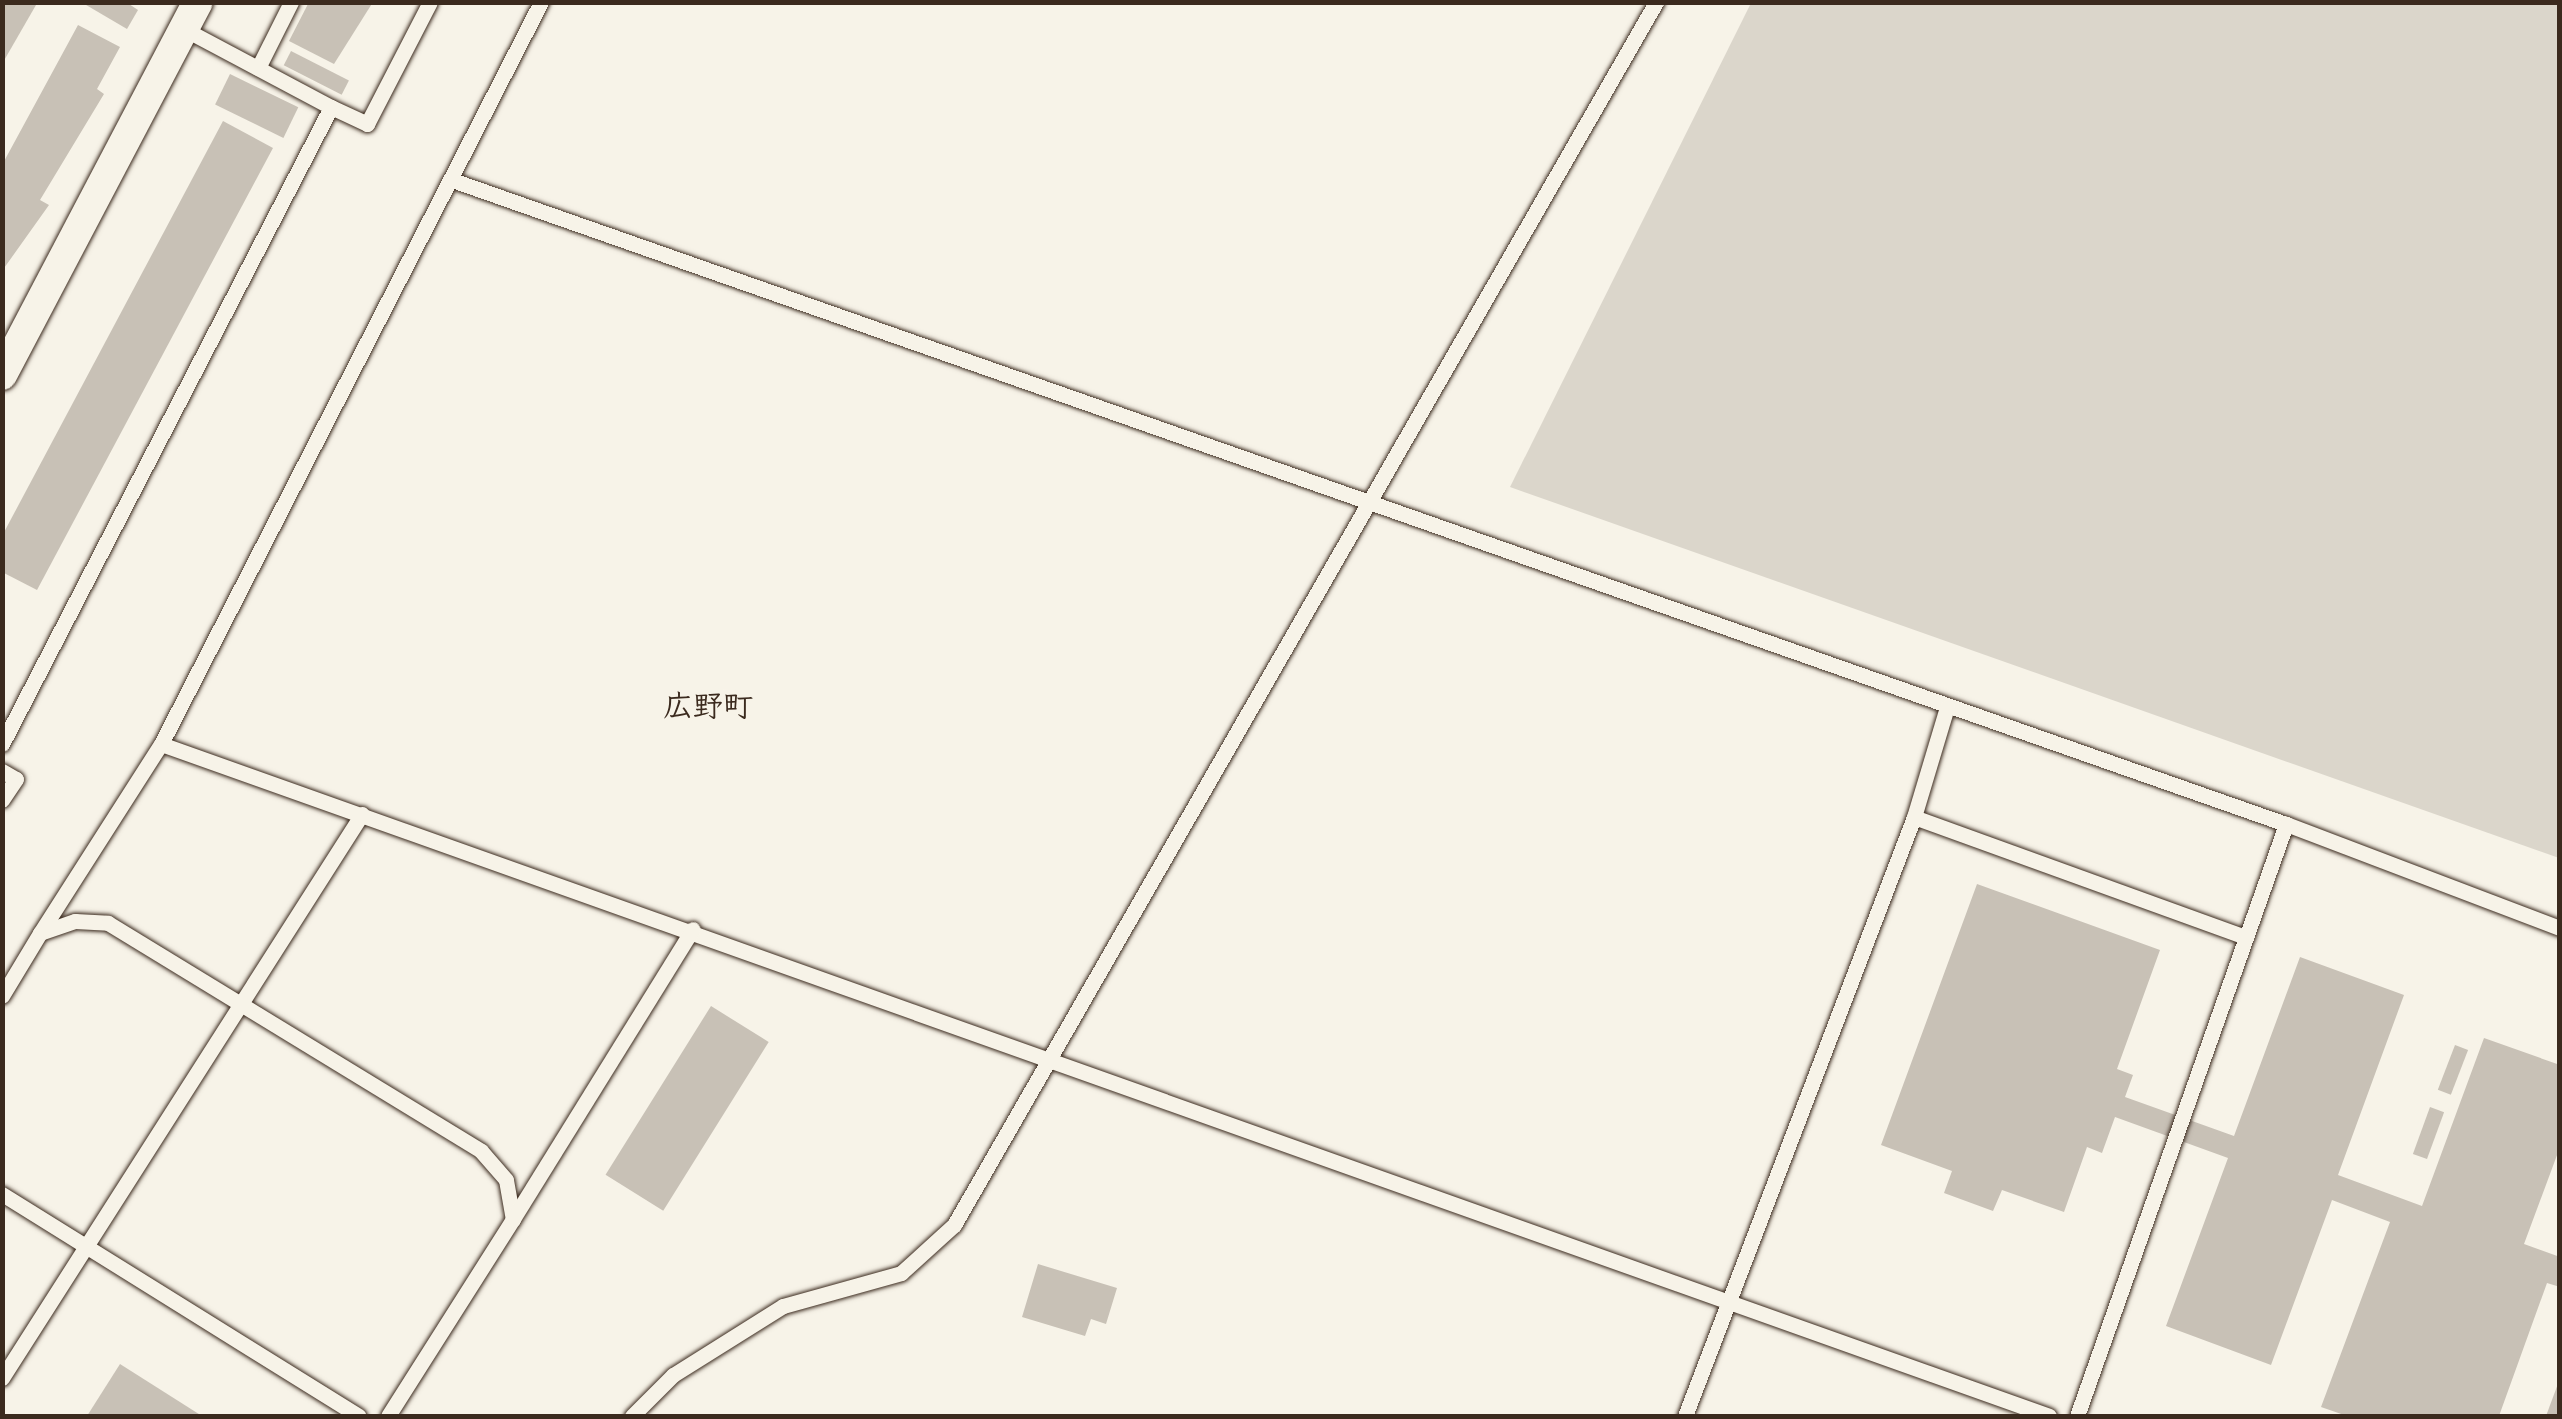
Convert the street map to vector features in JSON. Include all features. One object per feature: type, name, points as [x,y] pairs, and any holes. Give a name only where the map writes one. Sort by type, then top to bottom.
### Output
[{"type":"street","points":[[2,375],[191,16]]},
{"type":"lane","points":[[258,68],[291,2]]},
{"type":"lane","points":[[191,16],[258,68],[367,124],[430,2]]},
{"type":"lane","points":[[2,996],[161,744],[541,2]]},
{"type":"lane","points":[[632,1416],[672,1375],[784,1306],[901,1273],[954,1225],[1052,1062],[1656,2]]},
{"type":"lane","points":[[2,744],[331,107]]},
{"type":"lane","points":[[452,180],[1370,499],[1947,707],[2286,824],[2560,928]]},
{"type":"lane","points":[[1686,1416],[1914,817],[1947,707]]},
{"type":"lane","points":[[161,744],[693,928],[1052,1062],[2049,1416]]},
{"type":"lane","points":[[2,771],[16,778],[2,800]]},
{"type":"lane","points":[[2,1378],[362,814]]},
{"type":"lane","points":[[1914,817],[2246,937]]},
{"type":"lane","points":[[2077,1416],[2286,824]]},
{"type":"lane","points":[[40,934],[75,922],[108,923],[481,1152],[506,1180],[513,1219]]},
{"type":"lane","points":[[388,1416],[693,928]]},
{"type":"lane","points":[[2,1194],[359,1416]]},
{"type":"shaded area","points":[[1751,3],[2559,3],[2559,858],[1510,487]]},
{"type":"building","points":[[2,2],[36,5],[2,64]]},
{"type":"building","points":[[81,2],[126,2],[138,10],[127,29]]},
{"type":"building","points":[[309,2],[373,2],[334,64],[289,41]]},
{"type":"building","points":[[78,25],[120,47],[97,89],[104,94],[40,200],[49,205],[2,271],[2,165]]},
{"type":"building","points":[[291,51],[349,81],[342,95],[284,65]]},
{"type":"building","points":[[230,74],[298,107],[283,138],[215,105]]},
{"type":"building","points":[[223,121],[273,148],[37,590],[2,572],[2,536]]},
{"type":"building","points":[[1977,884],[2160,950],[2117,1069],[2133,1075],[2125,1097],[2234,1136],[2300,957],[2404,995],[2338,1175],[2422,1206],[2484,1038],[2560,1065],[2560,1147],[2524,1244],[2560,1257],[2560,1287],[2547,1283],[2499,1416],[2347,1416],[2321,1407],[2390,1222],[2332,1200],[2271,1365],[2166,1326],[2228,1158],[2115,1117],[2102,1153],[2087,1147],[2064,1212],[2002,1190],[1993,1211],[1944,1193],[1952,1171],[1881,1145]]},
{"type":"building","points":[[711,1006],[769,1042],[663,1211],[606,1175]]},
{"type":"building","points":[[2455,1045],[2468,1050],[2451,1095],[2438,1090]]},
{"type":"building","points":[[2430,1107],[2444,1112],[2427,1159],[2413,1154]]},
{"type":"building","points":[[1038,1264],[1117,1288],[1106,1324],[1091,1319],[1085,1336],[1022,1317]]},
{"type":"building","points":[[120,1364],[202,1416],[87,1416]]},
{"type":"building","points":[[2559,1381],[2560,1416],[2546,1416]]},
{"type":"district","name":"広野町","points":[[708,704]]}]
